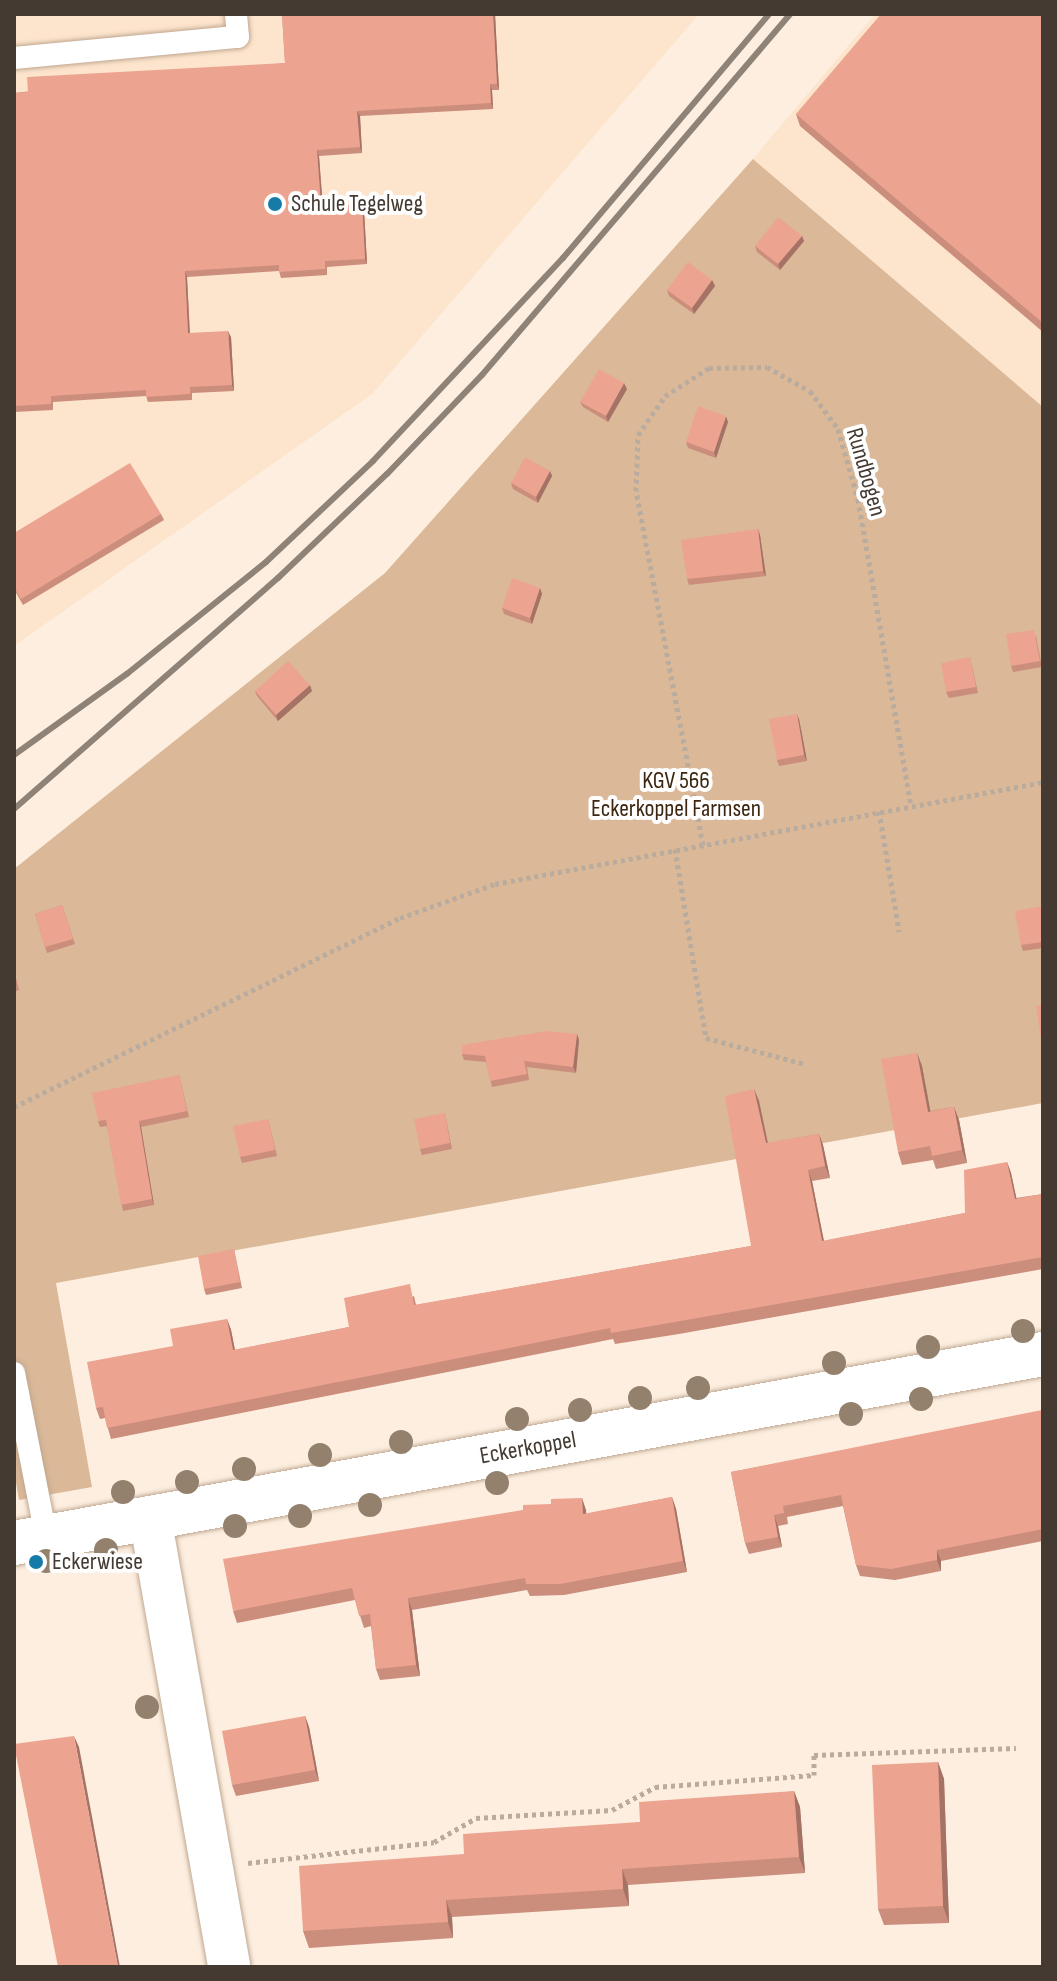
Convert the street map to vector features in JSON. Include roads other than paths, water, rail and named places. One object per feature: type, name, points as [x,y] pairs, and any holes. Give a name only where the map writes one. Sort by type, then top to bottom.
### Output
[{"type":"street","name":"Eckerkoppel","points":[[30,1540],[1043,1354]]},
{"type":"street","points":[[150,1517],[208,1871],[229,1967]]},
{"type":"lane","points":[[14,58],[238,37],[236,14]]},
{"type":"lane","points":[[14,1373],[30,1540]]},
{"type":"railway","points":[[14,755],[128,673],[266,562],[373,461],[563,258],[769,14]]},
{"type":"railway","points":[[14,809],[278,578],[387,474],[482,375],[790,14]]},
{"type":"place","name":"Schule Tegelweg","points":[[275,204]]},
{"type":"place","name":"Eckerwiese","points":[[36,1562]]},
{"type":"park label","name":"KGV 566 Eckerkoppel Farmsen","points":[[676,795]]}]
